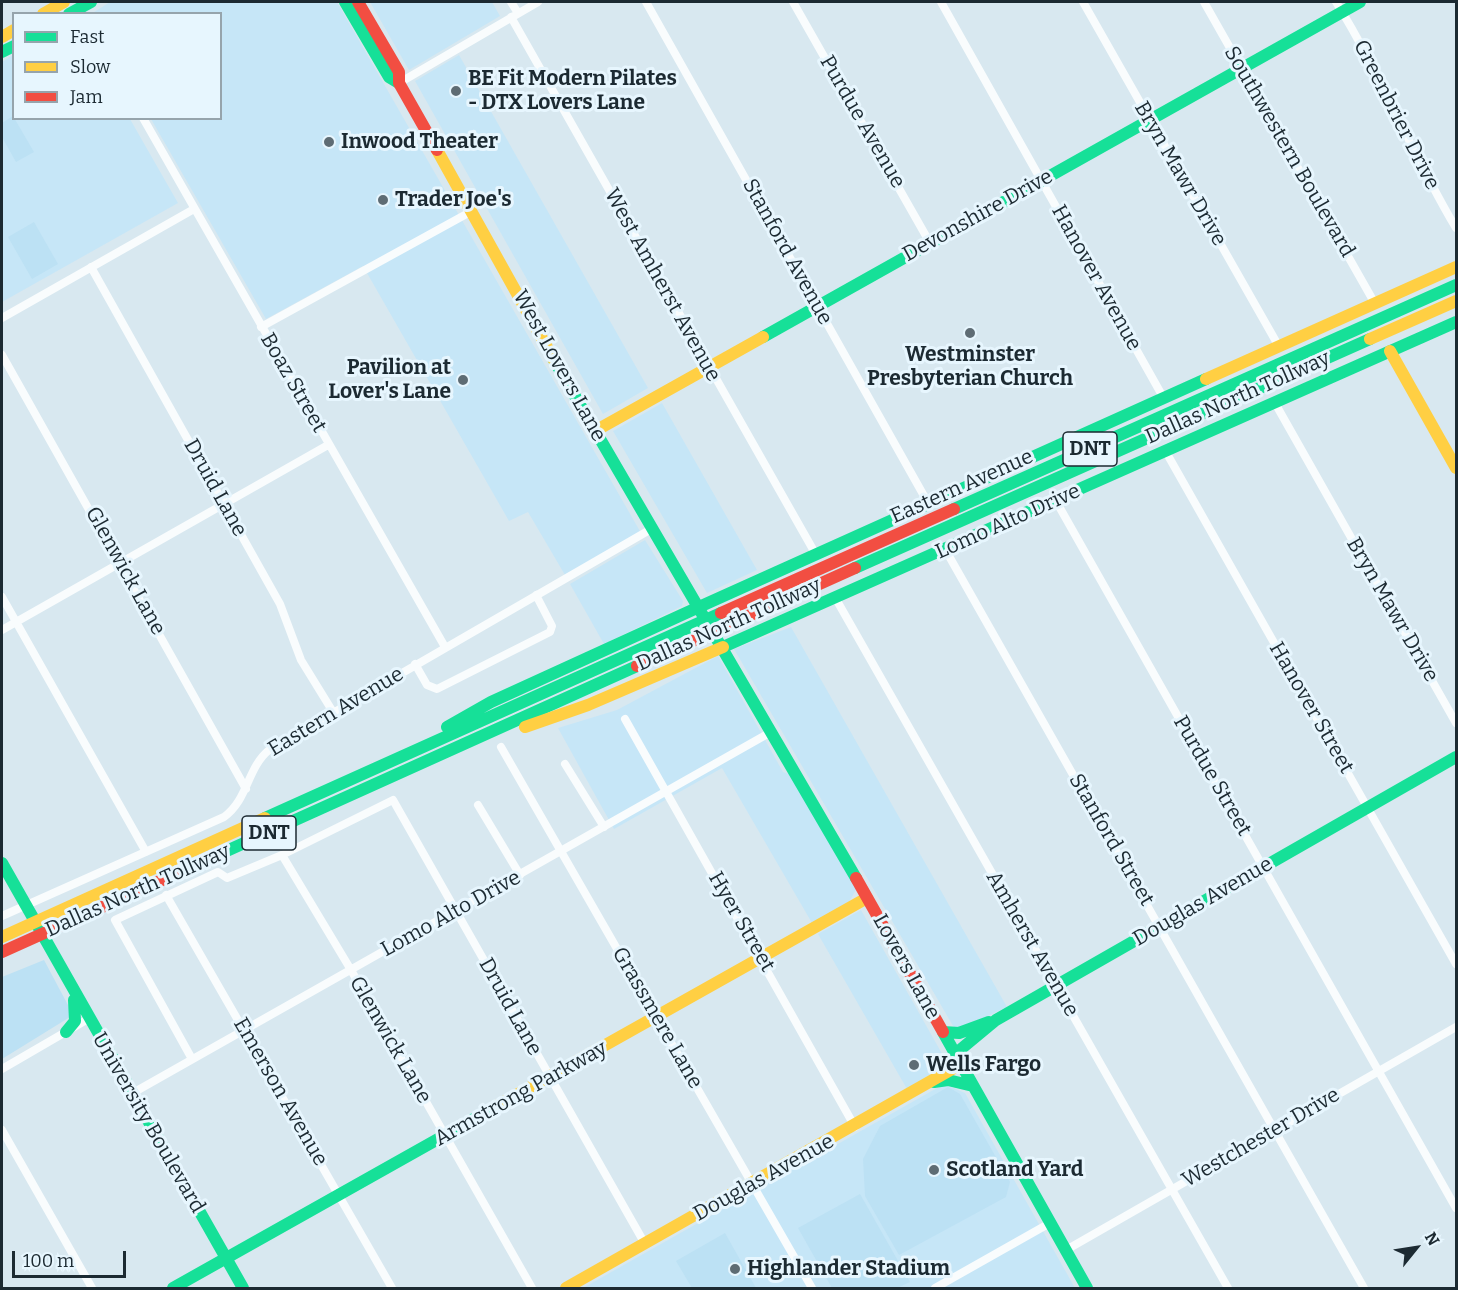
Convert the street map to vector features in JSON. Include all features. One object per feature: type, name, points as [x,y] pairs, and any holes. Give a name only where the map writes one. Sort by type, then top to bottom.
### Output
[{"type":"main road","points":[[46,12],[64,2]]},
{"type":"main road","name":"West Lovers Lane","points":[[345,2],[388,77],[399,82]]},
{"type":"main road","name":"West Lovers Lane","points":[[358,2],[399,72],[399,82],[595,431],[723,647]]},
{"type":"main road","name":"Devonshire Drive","points":[[595,431],[1241,68],[1339,7],[1360,2]]},
{"type":"main road","name":"Eastern Avenue","points":[[419,749],[447,727],[491,702],[815,553],[1456,267]]},
{"type":"main road","name":"Dallas North Tollway","points":[[2,937],[722,612],[1456,285]]},
{"type":"main road","name":"Dallas North Tollway","points":[[2,952],[729,624],[1456,301]]},
{"type":"main road","name":"Lomo Alto Drive","points":[[487,734],[521,729],[588,705],[1056,501],[1456,322]]},
{"type":"main road","points":[[1390,351],[1456,468]]},
{"type":"main road","name":"Lovers Lane","points":[[723,647],[1088,1288]]},
{"type":"main road","name":"Douglas Avenue","points":[[566,1288],[855,1127],[930,1082],[958,1059],[996,1020],[1456,757]]},
{"type":"main road","name":"University Boulevard","points":[[2,864],[88,1019],[243,1288]]},
{"type":"main road","name":"Armstrong Parkway","points":[[173,1288],[867,898]]},
{"type":"main road","points":[[66,1032],[75,1021],[76,1014],[72,990]]},
{"type":"main road","points":[[943,1032],[959,1033],[996,1020]]},
{"type":"main road","points":[[930,1082],[948,1080],[973,1086]]},
{"type":"street","name":"West Amherst Avenue","points":[[511,2],[514,15],[708,367],[815,553]]},
{"type":"street","points":[[399,82],[538,2]]},
{"type":"street","name":"Stanford Avenue","points":[[646,2],[928,503]]},
{"type":"street","name":"Purdue Avenue","points":[[794,2],[930,243]]},
{"type":"street","name":"Hanover Avenue","points":[[941,2],[1163,398]]},
{"type":"street","name":"Bryn Mawr Drive","points":[[1083,2],[1278,345]]},
{"type":"street","name":"Southwestern Boulevard","points":[[1204,2],[1374,302]]},
{"type":"street","name":"Greenbrier Drive","points":[[1339,7],[1382,84],[1423,170],[1456,228]]},
{"type":"street","name":"Boaz Street","points":[[144,120],[445,647]]},
{"type":"street","points":[[2,318],[194,209]]},
{"type":"street","points":[[261,327],[472,211]]},
{"type":"street","name":"Druid Lane","points":[[92,267],[280,604],[301,660],[333,712]]},
{"type":"street","name":"Glenwick Lane","points":[[2,355],[246,789]]},
{"type":"street","name":"Bryn Mawr Drive","points":[[1275,403],[1456,723]]},
{"type":"street","points":[[2,630],[328,445]]},
{"type":"street","name":"Hanover Street","points":[[1166,452],[1456,964]]},
{"type":"street","name":"Purdue Street","points":[[1056,501],[1456,1208]]},
{"type":"street","name":"Eastern Avenue","points":[[2,916],[27,909],[146,852],[224,818],[239,803],[258,763],[269,750],[653,528]]},
{"type":"street","name":"Stanford Street","points":[[945,549],[1161,926],[1364,1288]]},
{"type":"street","points":[[416,664],[427,685],[437,689],[550,632],[552,626],[536,595]]},
{"type":"street","points":[[2,597],[146,852]]},
{"type":"street","name":"Amherst Avenue","points":[[836,598],[1228,1288]]},
{"type":"street","name":"Hyer Street","points":[[625,719],[855,1127]]},
{"type":"street","name":"Lomo Alto Drive","points":[[131,1094],[771,732]]},
{"type":"street","name":"Grassmere Lane","points":[[501,747],[812,1288]]},
{"type":"street","points":[[565,764],[604,827]]},
{"type":"street","name":"Druid Lane","points":[[282,855],[393,800],[645,1244]]},
{"type":"street","points":[[478,805],[520,875]]},
{"type":"street","points":[[192,1059],[116,924],[118,916],[218,872],[227,878],[282,855]]},
{"type":"street","name":"Glenwick Lane","points":[[282,855],[351,970],[532,1288]]},
{"type":"street","name":"Emerson Avenue","points":[[166,895],[392,1288]]},
{"type":"street","points":[[2,1069],[88,1019]]},
{"type":"street","name":"Westchester Drive","points":[[1065,1250],[1456,1027]]},
{"type":"street","points":[[2,1130],[93,1288]]},
{"type":"street","points":[[935,1288],[951,1285],[1050,1223]]},
{"type":"shaded area","points":[[110,2],[337,2],[641,533],[565,575],[528,512],[509,521],[363,266],[266,319],[152,120],[222,120],[222,12],[94,12]]},
{"type":"shaded area","points":[[370,2],[492,2],[500,16],[409,70]]},
{"type":"shaded area","points":[[459,55],[648,388],[603,414],[415,81]]},
{"type":"shaded area","points":[[12,56],[12,120],[131,120],[178,203],[2,302],[2,62]]},
{"type":"shaded area","points":[[12,117],[34,152],[16,162],[2,137],[2,123]]},
{"type":"shaded area","points":[[34,222],[58,264],[32,279],[8,237]]},
{"type":"shaded area","points":[[662,403],[757,570],[707,593],[613,431]]},
{"type":"shaded area","points":[[645,540],[683,601],[682,606],[604,644],[570,584]]},
{"type":"shaded area","points":[[791,627],[1007,1007],[956,1031],[734,649]]},
{"type":"shaded area","points":[[718,656],[783,772],[792,775],[857,888],[849,902],[812,923],[722,768],[614,829],[558,728],[617,710]]},
{"type":"shaded area","points":[[861,910],[945,1059],[942,1067],[907,1089],[818,934]]},
{"type":"shaded area","points":[[44,960],[69,1007],[70,1017],[2,1059],[2,977]]},
{"type":"shaded area","points":[[944,1084],[965,1093],[1075,1288],[583,1288]]},
{"type":"shaded area","name":"Scotland Yard","points":[[948,1087],[960,1094],[1010,1182],[1006,1197],[899,1255],[865,1196],[863,1159],[880,1126]]},
{"type":"shaded area","points":[[860,1194],[910,1282],[897,1288],[832,1288],[798,1228]]},
{"type":"shaded area","points":[[725,1233],[756,1288],[692,1288],[676,1261]]},
{"type":"traffic: fast","points":[[73,12],[91,2]]},
{"type":"traffic: fast","points":[[345,2],[389,77],[399,83]]},
{"type":"traffic: fast","points":[[763,337],[1360,2]]},
{"type":"traffic: fast","points":[[2,52],[12,47]]},
{"type":"traffic: fast","points":[[954,509],[1456,285]]},
{"type":"traffic: fast","points":[[723,647],[1456,322]]},
{"type":"traffic: fast","points":[[855,568],[1370,339]]},
{"type":"traffic: fast","points":[[554,360],[856,878]]},
{"type":"traffic: fast","points":[[699,607],[1206,379]]},
{"type":"traffic: fast","points":[[447,727],[491,702],[699,607]]},
{"type":"traffic: fast","points":[[265,818],[721,613]]},
{"type":"traffic: fast","points":[[191,867],[637,666]]},
{"type":"traffic: fast","points":[[955,1054],[996,1020],[1456,757]]},
{"type":"traffic: fast","points":[[2,863],[243,1288]]},
{"type":"traffic: fast","points":[[66,1032],[75,1021],[74,1000]]},
{"type":"traffic: fast","points":[[943,1032],[959,1033],[989,1022]]},
{"type":"traffic: fast","points":[[943,1032],[1087,1288]]},
{"type":"traffic: fast","points":[[934,1082],[948,1080],[973,1086]]},
{"type":"traffic: fast","points":[[173,1288],[495,1107]]},
{"type":"traffic: slow","points":[[46,12],[64,2]]},
{"type":"traffic: slow","points":[[2,37],[12,31]]},
{"type":"traffic: slow","points":[[437,150],[554,360]]},
{"type":"traffic: slow","points":[[1206,379],[1456,267]]},
{"type":"traffic: slow","points":[[1370,339],[1456,301]]},
{"type":"traffic: slow","points":[[595,431],[763,337]]},
{"type":"traffic: slow","points":[[1390,351],[1456,468]]},
{"type":"traffic: slow","points":[[525,727],[588,705],[723,647]]},
{"type":"traffic: slow","points":[[2,937],[265,818]]},
{"type":"traffic: slow","points":[[495,1107],[867,898]]},
{"type":"traffic: slow","points":[[566,1288],[961,1064]]},
{"type":"traffic: jam","points":[[358,2],[399,72],[399,83],[437,150]]},
{"type":"traffic: jam","points":[[721,613],[954,509]]},
{"type":"traffic: jam","points":[[637,666],[855,568]]},
{"type":"traffic: jam","points":[[2,952],[191,867]]},
{"type":"traffic: jam","points":[[856,878],[943,1032]]},
{"type":"place","name":"BE Fit Modern Pilates - DTX Lovers Lane","points":[[456,91]]},
{"type":"place","name":"Inwood Theater","points":[[329,142]]},
{"type":"place","name":"Trader Joe's","points":[[383,200]]},
{"type":"place","name":"Westminster Presbyterian Church","points":[[970,333]]},
{"type":"place","name":"Pavilion at Lover's Lane","points":[[463,380]]},
{"type":"place","name":"Wells Fargo","points":[[914,1065]]},
{"type":"place","name":"Scotland Yard","points":[[934,1170]]},
{"type":"place","name":"Highlander Stadium","points":[[735,1269]]}]
